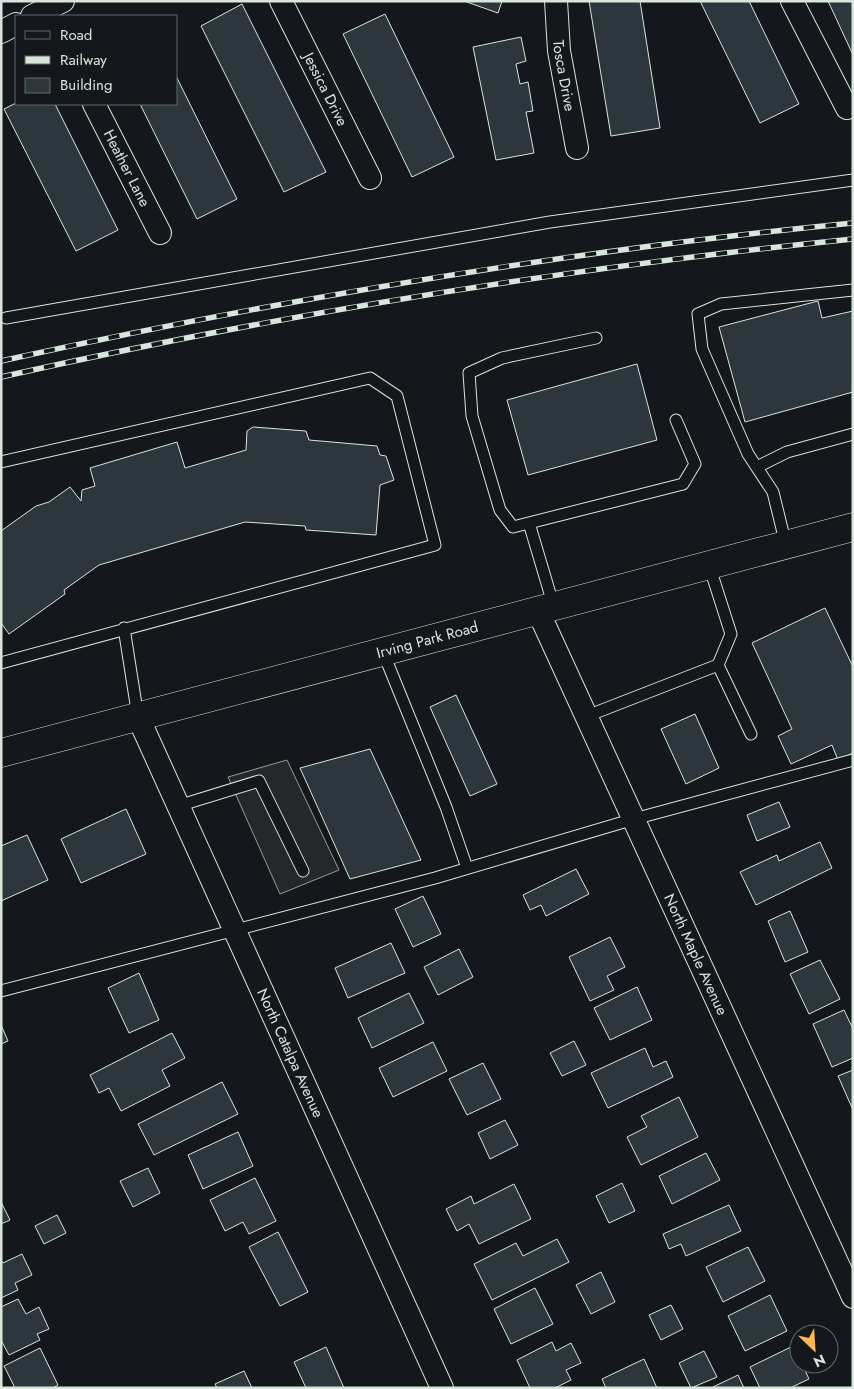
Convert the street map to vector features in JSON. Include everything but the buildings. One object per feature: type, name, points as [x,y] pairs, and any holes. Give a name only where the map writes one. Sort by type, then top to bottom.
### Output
[{"type":"main road","name":"Irving Park Road","points":[[1,754],[853,527]]},
{"type":"street","name":"Jessica Drive","points":[[281,1],[370,178]]},
{"type":"street","name":"Tosca Drive","points":[[556,1],[559,51],[577,148]]},
{"type":"street","points":[[792,1],[847,108]]},
{"type":"street","points":[[1,32],[15,25]]},
{"type":"street","name":"Heather Lane","points":[[95,105],[160,233]]},
{"type":"street","name":"North Maple Avenue","points":[[546,609],[587,716],[853,1297]]},
{"type":"street","name":"North Catalpa Avenue","points":[[138,717],[442,1388]]},
{"type":"lane","points":[[6,318],[550,222],[853,180]]},
{"type":"lane","points":[[786,545],[773,492],[748,454],[702,349],[698,314],[721,304],[853,290]]},
{"type":"lane","points":[[596,338],[502,358],[469,373],[472,416],[500,510],[513,526],[683,484],[694,464],[676,420]]},
{"type":"lane","points":[[1,462],[370,378],[397,396],[435,545],[124,628],[1,663]]},
{"type":"lane","points":[[757,467],[787,452],[853,434]]},
{"type":"lane","points":[[529,523],[546,609]]},
{"type":"lane","points":[[587,716],[718,665],[731,634],[709,565]]},
{"type":"lane","points":[[124,628],[138,717]]},
{"type":"lane","points":[[383,652],[446,807],[468,868]]},
{"type":"lane","points":[[718,665],[751,734]]},
{"type":"lane","points":[[1,991],[468,868],[634,819],[853,760]]},
{"type":"lane","points":[[178,806],[259,781],[303,871]]},
{"type":"shaded area","points":[[287,760],[339,870],[280,894],[228,777]]},
{"type":"railway","points":[[1,361],[213,317],[425,279],[638,248],[853,223]]},
{"type":"railway","points":[[1,377],[212,333],[425,295],[638,264],[853,239]]}]
